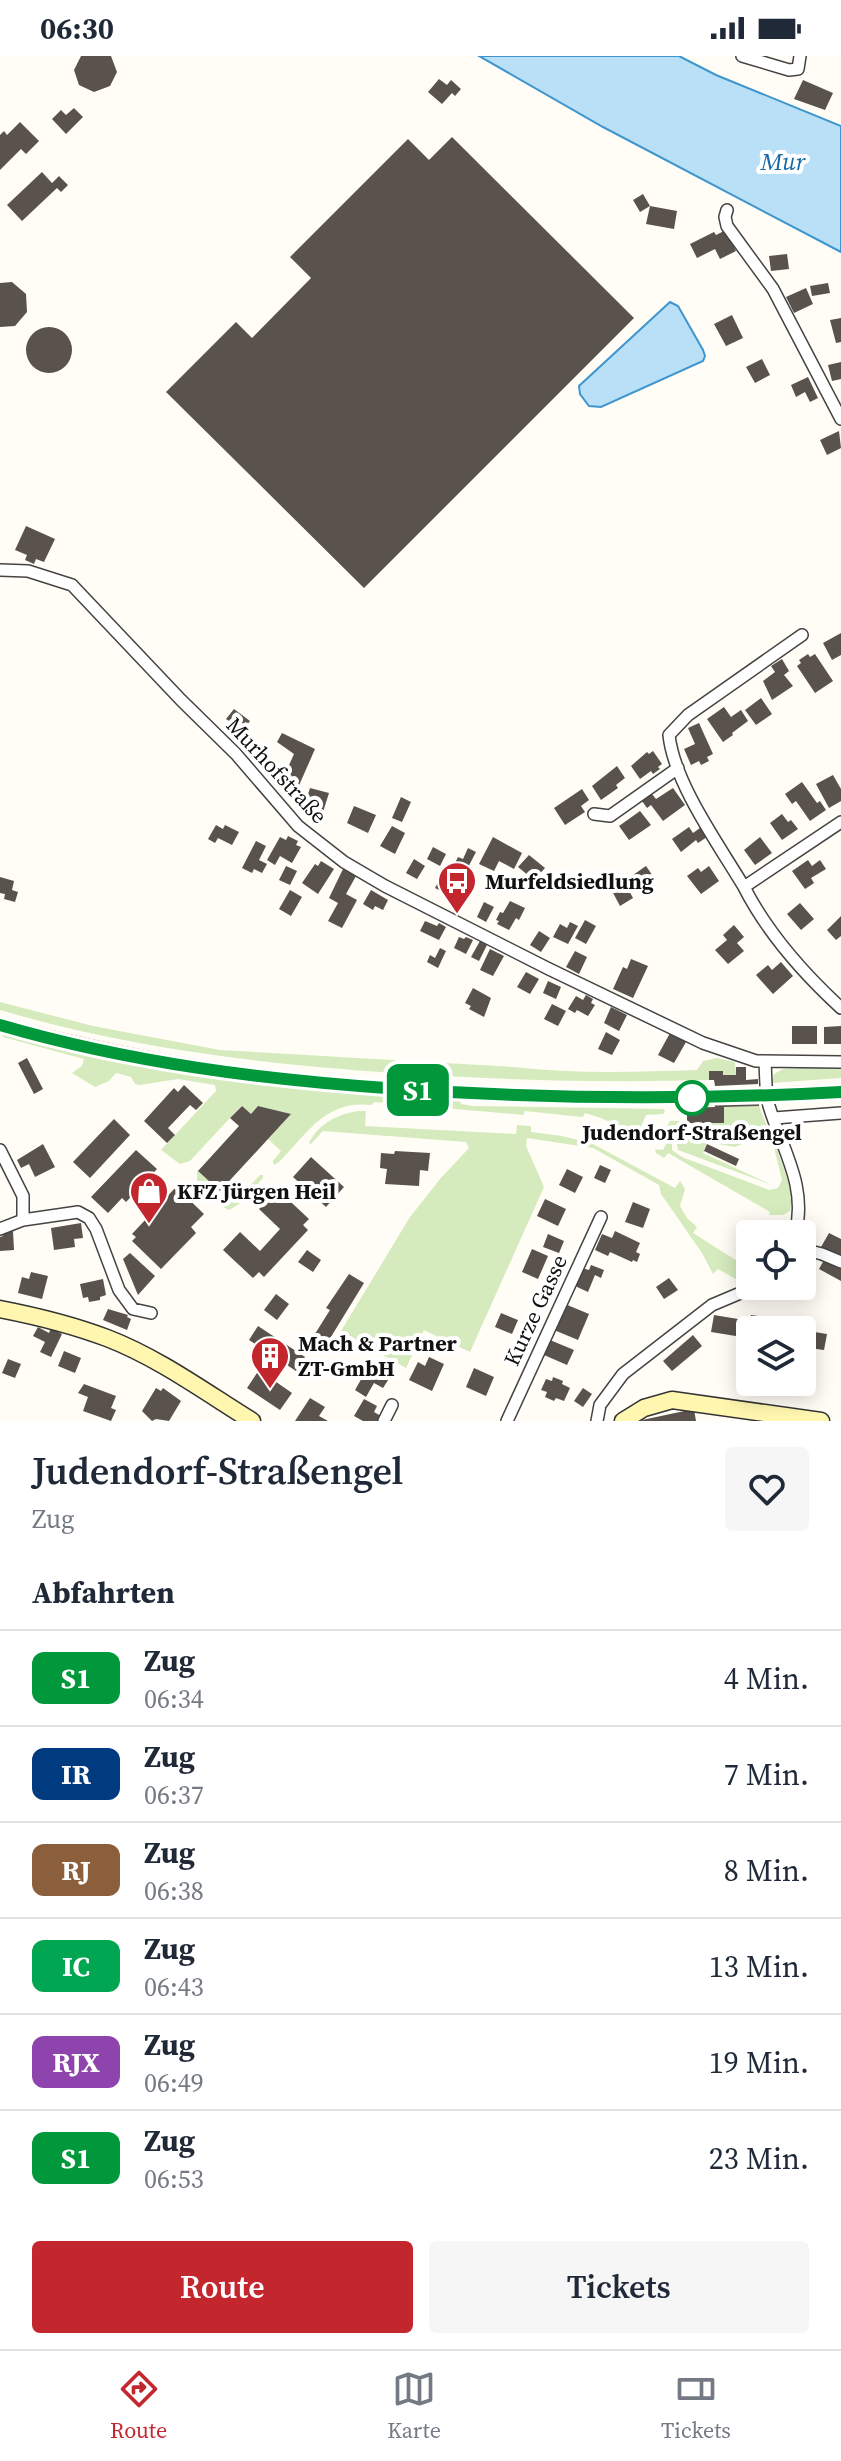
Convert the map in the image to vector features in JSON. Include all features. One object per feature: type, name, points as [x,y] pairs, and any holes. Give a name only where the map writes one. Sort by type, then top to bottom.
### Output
[{"type":"main road","points":[[0,1309],[108,1339],[174,1372],[252,1421]]},
{"type":"main road","points":[[623,1421],[644,1408],[672,1400],[821,1421]]},
{"type":"street","points":[[742,56],[789,70],[798,69],[800,56]]},
{"type":"street","points":[[727,210],[727,226],[773,289],[839,412]]},
{"type":"street","name":"Murhofstraße","points":[[0,570],[28,571],[72,585],[236,754],[298,826],[340,860],[385,886],[703,1043],[747,1059],[765,1062],[841,1062]]},
{"type":"street","points":[[802,635],[688,715],[669,735],[678,768],[759,916],[795,961],[841,1008]]},
{"type":"street","points":[[594,814],[610,816],[678,768]]},
{"type":"street","points":[[744,887],[841,822]]},
{"type":"street","points":[[765,1062],[768,1099],[799,1196],[799,1220]]},
{"type":"street","points":[[774,1118],[841,1113]]},
{"type":"street","points":[[0,1150],[23,1196],[23,1220]]},
{"type":"street","points":[[0,1229],[23,1220],[78,1212],[89,1218],[119,1290],[133,1309],[151,1313]]},
{"type":"street","name":"Kurze Gasse","points":[[507,1421],[601,1217]]},
{"type":"street","points":[[816,1252],[841,1262]]},
{"type":"street","points":[[597,1421],[600,1405],[623,1374],[712,1305],[736,1295]]},
{"type":"street","points":[[384,1421],[392,1405]]},
{"type":"green space","points":[[0,1002],[93,1026],[220,1050],[581,1072],[697,1070],[703,1061],[717,1058],[735,1062],[736,1075],[710,1071],[709,1080],[552,1080],[294,1065],[97,1035],[0,1010]]},
{"type":"green space","points":[[0,1030],[57,1045],[171,1067],[286,1083],[460,1099],[461,1104],[473,1106],[665,1111],[663,1114],[646,1115],[637,1135],[585,1113],[583,1117],[524,1111],[524,1115],[375,1102],[329,1113],[274,1165],[273,1161],[281,1151],[268,1139],[291,1114],[258,1106],[251,1114],[241,1106],[190,1161],[180,1164],[161,1150],[216,1091],[215,1085],[178,1079],[140,1085],[135,1084],[131,1077],[116,1073],[109,1081],[95,1087],[72,1073],[82,1066],[84,1059],[3,1037]]},
{"type":"green space","points":[[841,1066],[841,1078],[771,1083],[774,1074],[783,1069]]},
{"type":"green space","points":[[759,1106],[767,1133],[761,1126],[746,1132],[749,1141],[735,1147],[707,1142],[703,1153],[772,1185],[678,1150],[675,1134],[666,1128],[670,1121],[723,1123],[724,1107]]},
{"type":"green space","points":[[366,1111],[365,1126],[516,1134],[517,1125],[531,1126],[531,1132],[591,1143],[675,1188],[680,1181],[685,1189],[680,1206],[697,1227],[693,1233],[736,1260],[736,1279],[718,1269],[713,1274],[661,1194],[659,1185],[593,1148],[527,1138],[526,1146],[544,1187],[470,1352],[424,1330],[406,1368],[341,1331],[410,1217],[469,1148],[466,1142],[323,1131],[309,1143],[318,1130],[343,1115]]},
{"type":"green space","points":[[670,1136],[672,1150],[682,1157],[769,1190],[778,1188],[782,1180],[776,1146],[789,1187],[790,1211],[783,1215],[769,1215],[770,1212],[668,1153],[664,1158],[656,1153],[655,1149],[663,1150]]},
{"type":"green space","points":[[197,1170],[220,1190],[217,1194],[225,1201],[231,1194],[237,1199],[260,1175],[263,1178],[239,1204],[229,1210],[197,1182]]},
{"type":"water","name":"Mur","points":[[479,56],[679,56],[716,75],[841,126],[841,252],[603,127]]},
{"type":"water","points":[[670,302],[678,306],[703,350],[703,361],[601,407],[589,406],[580,394],[579,386]]},
{"type":"building","points":[[81,56],[111,56],[117,72],[110,86],[94,92],[79,85],[74,70]]},
{"type":"building","points":[[439,79],[447,85],[451,80],[461,89],[455,96],[452,93],[442,104],[428,92]]},
{"type":"building","points":[[803,80],[833,93],[825,110],[794,99]]},
{"type":"building","points":[[74,108],[83,117],[66,134],[52,119],[61,110],[66,115]]},
{"type":"building","points":[[20,122],[39,141],[26,154],[21,149],[0,170],[0,135],[4,131],[7,135]]},
{"type":"building","points":[[452,137],[634,318],[364,588],[166,392],[236,322],[252,338],[311,278],[290,257],[408,139],[429,160]]},
{"type":"building","points":[[42,172],[52,183],[59,176],[68,185],[61,192],[57,188],[22,221],[7,205]]},
{"type":"building","points":[[643,194],[650,206],[640,212],[633,200]]},
{"type":"building","points":[[650,206],[677,211],[674,229],[646,224]]},
{"type":"building","points":[[726,230],[736,251],[720,259],[715,249],[697,258],[690,244],[714,232],[716,235]]},
{"type":"building","points":[[787,254],[789,269],[771,271],[769,256]]},
{"type":"building","points":[[12,282],[26,294],[27,312],[15,326],[0,327],[0,283]]},
{"type":"building","points":[[828,283],[830,293],[812,296],[810,286]]},
{"type":"building","points":[[806,288],[813,304],[794,313],[786,297]]},
{"type":"building","points":[[732,315],[743,338],[726,346],[714,324]]},
{"type":"building","points":[[841,318],[841,342],[836,343],[830,320]]},
{"type":"building","points":[[49,327],[65,334],[72,350],[65,366],[49,373],[33,366],[26,350],[33,334]]},
{"type":"building","points":[[762,359],[770,375],[755,383],[746,367]]},
{"type":"building","points":[[841,362],[841,379],[832,381],[828,365]]},
{"type":"building","points":[[808,377],[818,398],[810,402],[805,392],[796,397],[791,385]]},
{"type":"building","points":[[839,431],[841,448],[827,455],[820,440]]},
{"type":"building","points":[[26,526],[55,539],[44,562],[36,559],[34,564],[25,560],[27,555],[15,550]]},
{"type":"building","points":[[841,633],[841,655],[832,660],[823,643]]},
{"type":"building","points":[[808,654],[810,657],[815,654],[833,681],[815,693],[797,666],[801,663],[799,660]]},
{"type":"building","points":[[782,659],[789,671],[784,675],[793,686],[772,700],[763,681],[775,672],[771,666]]},
{"type":"building","points":[[761,698],[772,714],[756,725],[745,710]]},
{"type":"building","points":[[724,707],[731,717],[741,710],[748,721],[723,742],[707,719]]},
{"type":"building","points":[[234,709],[250,721],[240,734],[230,727],[232,723],[226,719]]},
{"type":"building","points":[[699,723],[713,754],[707,757],[709,761],[701,765],[699,761],[691,765],[684,749],[695,744],[688,728]]},
{"type":"building","points":[[282,733],[315,749],[297,790],[281,783],[294,754],[277,742]]},
{"type":"building","points":[[653,751],[662,764],[658,767],[660,769],[640,779],[631,766],[647,752]]},
{"type":"building","points":[[617,766],[625,778],[616,785],[618,788],[601,800],[592,786]]},
{"type":"building","points":[[833,775],[841,789],[841,801],[829,808],[816,784]]},
{"type":"building","points":[[802,782],[826,810],[810,821],[796,801],[792,804],[785,794]]},
{"type":"building","points":[[310,788],[329,793],[323,812],[304,807]]},
{"type":"building","points":[[673,788],[685,805],[663,821],[651,805],[647,808],[642,801],[652,794],[656,799]]},
{"type":"building","points":[[582,789],[589,800],[581,806],[585,812],[565,825],[554,808]]},
{"type":"building","points":[[401,797],[411,802],[402,822],[392,818]]},
{"type":"building","points":[[354,806],[376,815],[368,833],[347,823]]},
{"type":"building","points":[[640,811],[651,825],[629,840],[619,826]]},
{"type":"building","points":[[782,814],[798,829],[782,840],[770,823]]},
{"type":"building","points":[[216,825],[223,829],[225,825],[239,832],[232,845],[218,838],[215,843],[208,839]]},
{"type":"building","points":[[392,826],[405,833],[395,854],[380,846]]},
{"type":"building","points":[[689,827],[693,833],[700,828],[707,837],[698,843],[696,840],[681,852],[672,839]]},
{"type":"building","points":[[288,836],[298,841],[296,845],[301,847],[292,863],[280,856],[275,865],[267,860],[280,837],[286,840]]},
{"type":"building","points":[[493,837],[522,853],[514,869],[499,861],[494,871],[479,864]]},
{"type":"building","points":[[760,837],[772,853],[755,865],[744,850]]},
{"type":"building","points":[[256,841],[266,846],[259,860],[267,864],[262,873],[254,869],[252,873],[242,868]]},
{"type":"building","points":[[433,847],[446,854],[440,866],[427,859]]},
{"type":"building","points":[[468,848],[476,852],[449,895],[435,888],[446,868],[451,871],[458,857],[463,859]]},
{"type":"building","points":[[529,855],[545,868],[534,880],[518,867]]},
{"type":"building","points":[[414,859],[425,866],[417,879],[406,873]]},
{"type":"building","points":[[808,860],[812,866],[820,860],[826,869],[811,878],[814,883],[805,889],[792,871]]},
{"type":"building","points":[[321,861],[334,869],[318,894],[302,883],[315,864],[318,866]]},
{"type":"building","points":[[286,866],[297,871],[290,885],[279,880]]},
{"type":"building","points":[[646,866],[657,882],[644,891],[633,875]]},
{"type":"building","points":[[709,866],[719,881],[701,894],[687,876],[698,868],[701,872]]},
{"type":"building","points":[[343,869],[356,876],[346,894],[357,900],[342,928],[328,921],[338,903],[329,898]]},
{"type":"building","points":[[0,877],[14,881],[12,890],[18,892],[15,902],[4,899],[5,894],[0,893]]},
{"type":"building","points":[[625,883],[633,898],[620,906],[612,891]]},
{"type":"building","points":[[290,890],[302,897],[291,916],[279,909]]},
{"type":"building","points":[[371,890],[388,900],[383,910],[375,906],[373,910],[363,904]]},
{"type":"building","points":[[510,901],[525,908],[509,930],[497,924],[499,921],[496,920]]},
{"type":"building","points":[[484,902],[494,907],[486,922],[477,917]]},
{"type":"building","points":[[800,903],[814,919],[801,930],[787,914]]},
{"type":"building","points":[[841,916],[841,936],[836,940],[827,930]]},
{"type":"building","points":[[585,920],[596,926],[586,944],[575,938]]},
{"type":"building","points":[[425,921],[446,927],[439,940],[420,931]]},
{"type":"building","points":[[570,922],[578,926],[568,944],[553,937],[560,924],[567,928]]},
{"type":"building","points":[[734,925],[744,937],[737,943],[744,951],[728,964],[715,950],[727,940],[723,935]]},
{"type":"building","points":[[539,931],[550,938],[541,952],[530,945]]},
{"type":"building","points":[[459,937],[473,940],[466,954],[454,948]]},
{"type":"building","points":[[480,941],[487,945],[479,961],[471,957]]},
{"type":"building","points":[[440,948],[446,951],[438,968],[427,962],[430,955],[435,958]]},
{"type":"building","points":[[490,949],[504,956],[493,976],[480,970]]},
{"type":"building","points":[[575,951],[587,957],[579,974],[566,967]]},
{"type":"building","points":[[631,959],[648,966],[633,998],[613,989],[623,967],[627,969]]},
{"type":"building","points":[[781,962],[793,976],[773,994],[756,975],[768,965],[772,970]]},
{"type":"building","points":[[526,972],[539,979],[530,994],[517,987]]},
{"type":"building","points":[[548,981],[561,987],[556,999],[543,993]]},
{"type":"building","points":[[473,988],[491,998],[484,1017],[469,1009],[471,1006],[465,1003]]},
{"type":"building","points":[[586,995],[593,999],[591,1003],[595,1005],[588,1016],[568,1009],[576,996],[583,1000]]},
{"type":"building","points":[[552,1004],[566,1011],[558,1026],[544,1019]]},
{"type":"building","points":[[611,1007],[627,1015],[619,1031],[604,1023]]},
{"type":"building","points":[[792,1026],[817,1026],[817,1044],[792,1044]]},
{"type":"building","points":[[841,1026],[841,1044],[824,1044],[824,1027]]},
{"type":"building","points":[[606,1032],[620,1040],[612,1055],[598,1049]]},
{"type":"building","points":[[670,1033],[686,1042],[674,1063],[658,1055]]},
{"type":"building","points":[[27,1058],[43,1089],[34,1094],[18,1063]]},
{"type":"building","points":[[736,1067],[746,1067],[746,1080],[758,1079],[758,1084],[715,1086],[714,1080],[709,1080],[709,1071],[736,1075]]},
{"type":"building","points":[[184,1085],[203,1103],[196,1110],[190,1105],[168,1128],[175,1135],[167,1143],[144,1121],[174,1088],[178,1092]]},
{"type":"building","points":[[759,1100],[759,1106],[724,1107],[724,1123],[687,1123],[687,1108],[715,1107],[714,1102]]},
{"type":"building","points":[[242,1106],[251,1114],[258,1106],[291,1114],[220,1191],[198,1171],[239,1126],[230,1118]]},
{"type":"building","points":[[114,1119],[130,1135],[90,1178],[73,1162]]},
{"type":"building","points":[[43,1144],[55,1167],[35,1177],[29,1164],[21,1168],[17,1160]]},
{"type":"building","points":[[707,1144],[739,1159],[736,1166],[704,1151]]},
{"type":"building","points":[[136,1150],[157,1169],[126,1202],[122,1198],[108,1213],[91,1197]]},
{"type":"building","points":[[395,1151],[430,1153],[428,1171],[420,1170],[419,1186],[385,1184],[387,1169],[380,1168],[381,1153],[394,1154]]},
{"type":"building","points":[[311,1157],[344,1187],[326,1207],[293,1177]]},
{"type":"building","points":[[600,1165],[611,1170],[605,1183],[594,1178]]},
{"type":"building","points":[[567,1169],[583,1177],[575,1193],[559,1185]]},
{"type":"building","points":[[176,1187],[204,1214],[191,1227],[196,1233],[161,1269],[132,1241],[136,1237],[132,1234]]},
{"type":"building","points":[[278,1190],[309,1219],[303,1225],[308,1230],[264,1277],[259,1272],[253,1278],[223,1250],[240,1232],[260,1251],[280,1229],[259,1209]]},
{"type":"building","points":[[545,1199],[566,1209],[558,1226],[537,1216]]},
{"type":"building","points":[[633,1202],[650,1209],[643,1228],[625,1222]]},
{"type":"building","points":[[81,1223],[83,1238],[74,1239],[75,1247],[54,1250],[51,1228]]},
{"type":"building","points":[[13,1231],[14,1250],[0,1251],[3,1232]]},
{"type":"building","points":[[615,1231],[640,1243],[636,1252],[640,1254],[637,1262],[595,1250],[602,1234],[612,1238]]},
{"type":"building","points":[[829,1233],[841,1239],[841,1258],[821,1247]]},
{"type":"building","points":[[548,1234],[564,1241],[559,1253],[543,1247]]},
{"type":"building","points":[[532,1249],[548,1256],[538,1279],[522,1272]]},
{"type":"building","points":[[307,1250],[321,1260],[313,1272],[298,1262]]},
{"type":"building","points":[[130,1253],[155,1276],[138,1295],[123,1259]]},
{"type":"building","points":[[824,1260],[841,1268],[841,1281],[819,1269]]},
{"type":"building","points":[[591,1265],[604,1270],[601,1278],[595,1275],[588,1292],[575,1286],[582,1268],[589,1270]]},
{"type":"building","points":[[31,1272],[48,1276],[42,1299],[18,1293],[22,1277],[29,1279]]},
{"type":"building","points":[[349,1274],[364,1283],[326,1345],[313,1337],[330,1310],[326,1308]]},
{"type":"building","points":[[669,1278],[678,1290],[664,1299],[656,1287]]},
{"type":"building","points":[[103,1279],[106,1295],[89,1302],[88,1297],[83,1298],[80,1284]]},
{"type":"building","points":[[276,1294],[289,1304],[277,1320],[264,1310]]},
{"type":"building","points":[[565,1304],[589,1314],[578,1340],[554,1330]]},
{"type":"building","points":[[108,1309],[128,1315],[131,1319],[127,1330],[103,1320]]},
{"type":"building","points":[[501,1313],[518,1320],[512,1334],[495,1327]]},
{"type":"building","points":[[714,1315],[736,1319],[736,1336],[711,1332]]},
{"type":"building","points":[[258,1326],[305,1357],[296,1371],[249,1340]]},
{"type":"building","points":[[38,1327],[49,1333],[51,1328],[62,1334],[51,1357],[40,1352],[45,1342],[33,1336]]},
{"type":"building","points":[[816,1332],[827,1334],[824,1350],[816,1349]]},
{"type":"building","points":[[693,1335],[702,1346],[672,1371],[663,1361]]},
{"type":"building","points":[[550,1340],[574,1350],[567,1365],[544,1355]]},
{"type":"building","points":[[64,1351],[81,1358],[75,1373],[58,1366]]},
{"type":"building","points":[[429,1357],[444,1364],[432,1391],[409,1380],[418,1362],[425,1366]]},
{"type":"building","points":[[8,1359],[21,1364],[15,1378],[2,1373]]},
{"type":"building","points":[[371,1362],[392,1374],[383,1388],[374,1383],[366,1397],[355,1390]]},
{"type":"building","points":[[474,1368],[494,1377],[486,1396],[466,1387]]},
{"type":"building","name":"Mach & Partner ZT-GmbH","points":[[259,1370],[292,1393],[280,1410],[247,1388]]},
{"type":"building","points":[[553,1377],[570,1388],[564,1401],[545,1397],[547,1392],[541,1390],[546,1379],[552,1381]]},
{"type":"building","points":[[84,1384],[116,1396],[111,1408],[116,1410],[111,1421],[83,1411],[88,1397],[78,1393]]},
{"type":"building","points":[[156,1388],[161,1391],[163,1388],[181,1401],[169,1421],[152,1421],[142,1411]]},
{"type":"building","points":[[583,1388],[592,1394],[583,1407],[574,1401]]},
{"type":"building","points":[[310,1398],[325,1407],[319,1416],[328,1421],[295,1421]]},
{"type":"building","points":[[364,1399],[377,1406],[374,1412],[381,1416],[378,1421],[363,1421],[354,1416]]},
{"type":"building","points":[[694,1409],[696,1421],[642,1421],[642,1420]]},
{"type":"railway","points":[[0,1018],[102,1043],[206,1062],[311,1076],[417,1085],[630,1091],[841,1085]]},
{"type":"train","name":"S1","points":[[0,1025],[162,1062],[222,1072],[364,1087],[595,1098],[841,1092]]},
{"type":"place","name":"Murfeldsiedlung","points":[[457,915]]},
{"type":"place","name":"Judendorf-Straßengel","points":[[692,1098]]},
{"type":"place","name":"KFZ Jürgen Heil","points":[[149,1225]]},
{"type":"place","name":"Mach & Partner ZT-GmbH","points":[[270,1390]]}]
